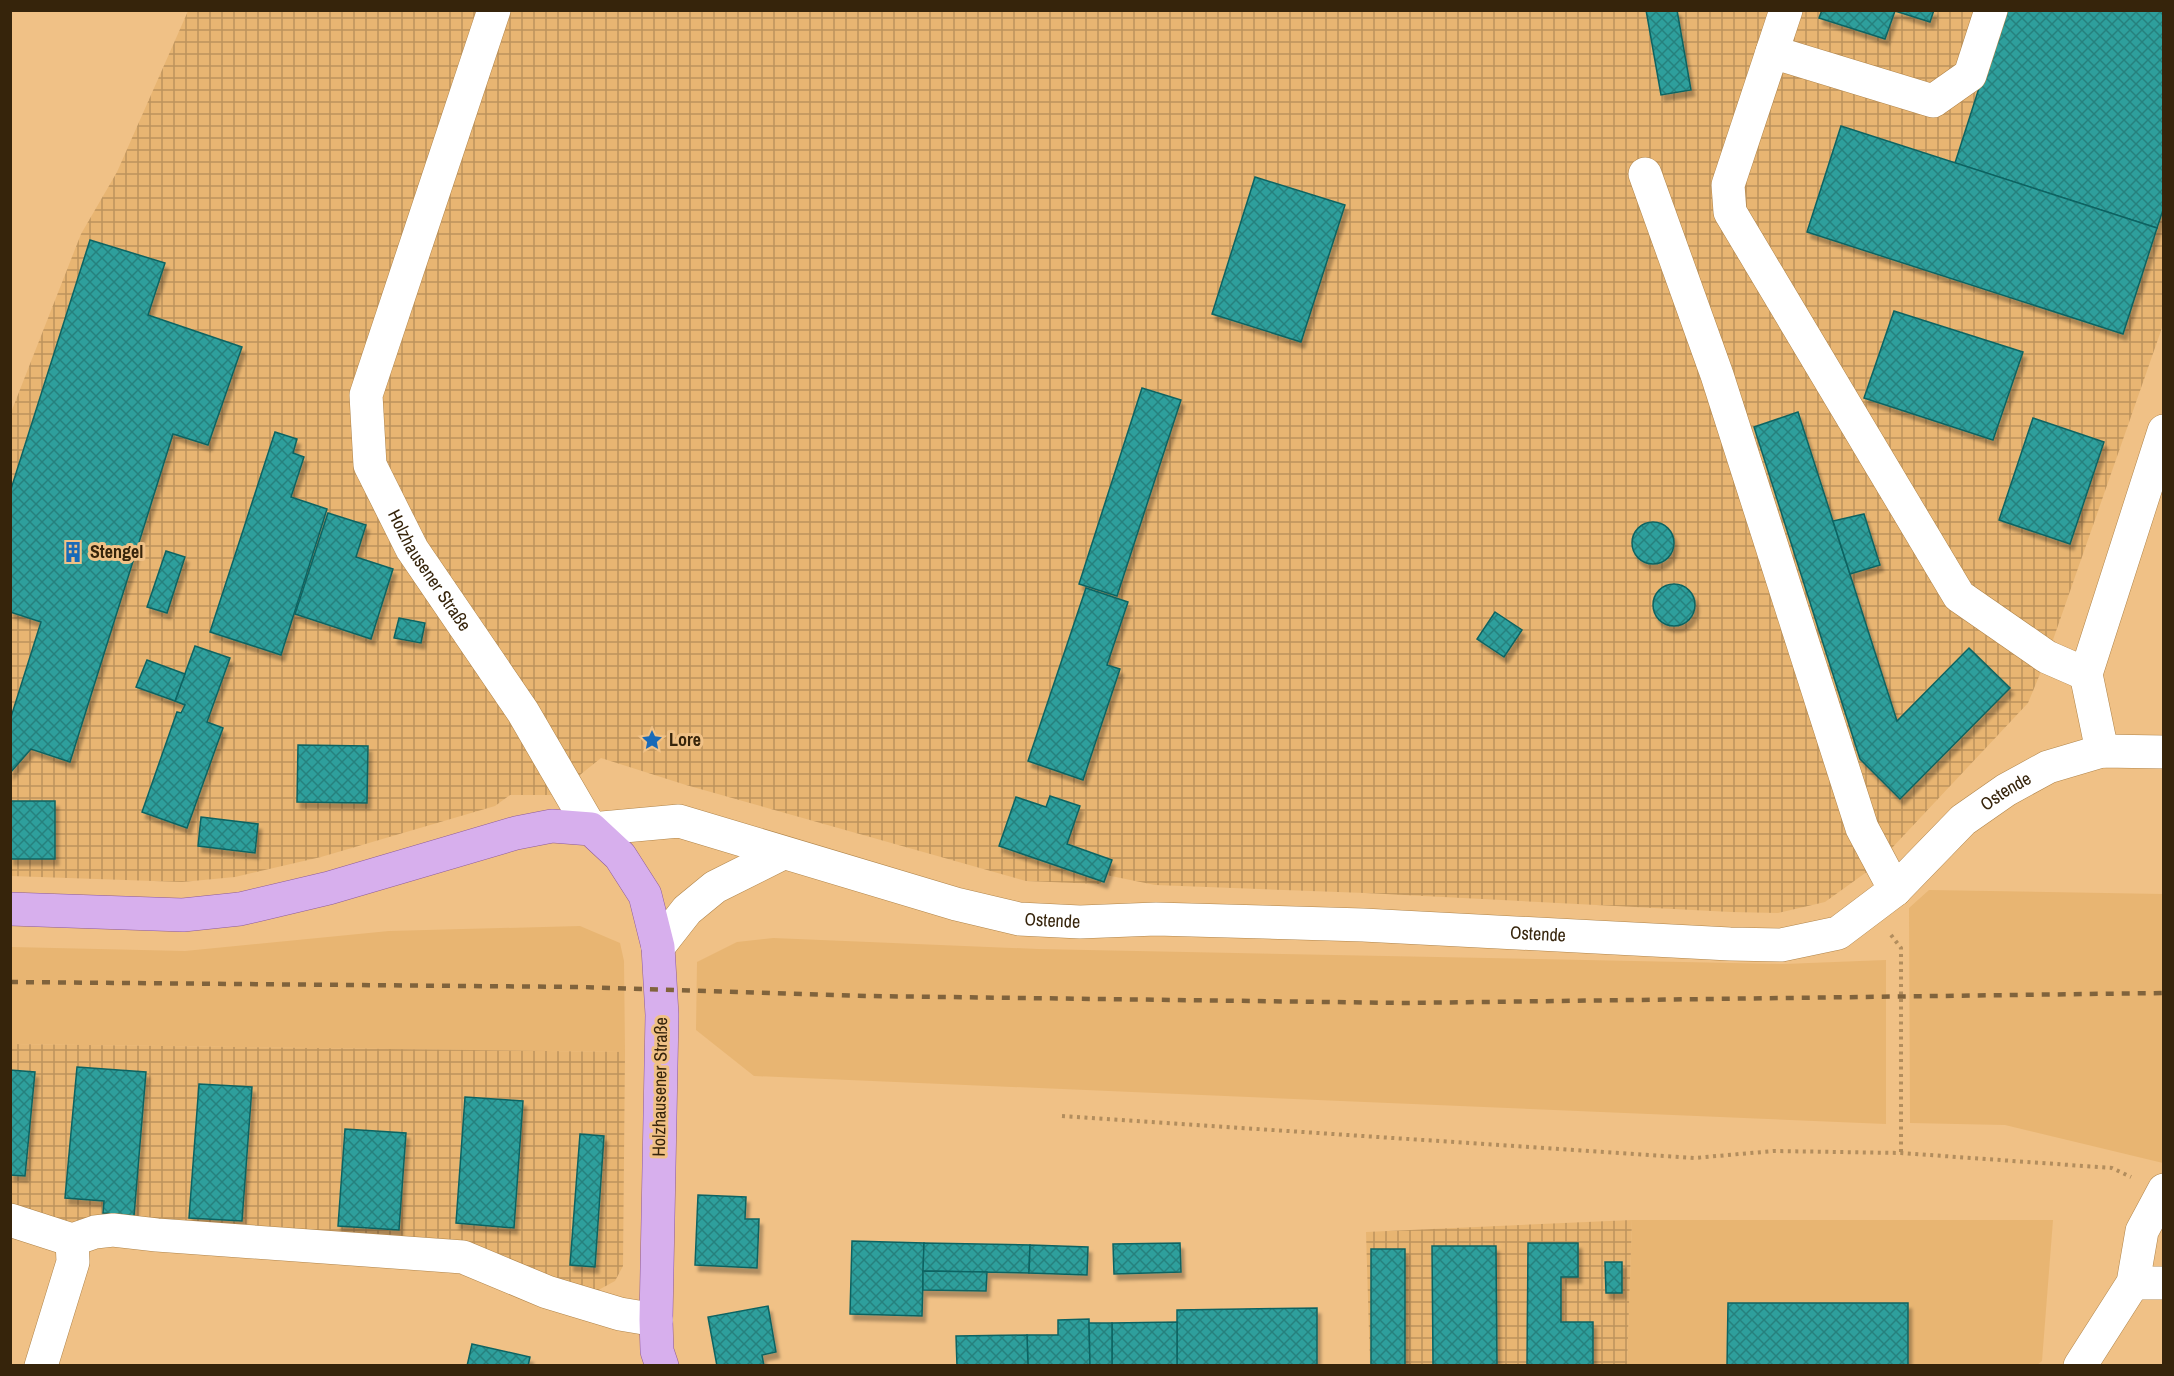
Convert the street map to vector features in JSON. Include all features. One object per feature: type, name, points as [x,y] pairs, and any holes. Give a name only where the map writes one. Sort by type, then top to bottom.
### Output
[{"type":"main road","points":[[10,909],[183,915],[240,909],[329,888],[516,833],[552,826],[591,829]]},
{"type":"main road","name":"Holzhausener Straße","points":[[591,829],[620,856],[645,895],[658,946],[662,1015],[656,1320],[657,1351],[662,1365]]},
{"type":"street","name":"Holzhausener Straße","points":[[494,10],[400,287],[366,395],[370,465],[412,549],[523,712],[591,829]]},
{"type":"street","points":[[1786,10],[1728,185],[1730,212],[1959,596],[2047,657],[2085,674]]},
{"type":"street","points":[[1772,52],[1933,101],[1970,75],[1991,10]]},
{"type":"street","points":[[1645,174],[1717,375],[1862,828],[1895,890]]},
{"type":"street","points":[[2102,751],[2085,674],[2163,430]]},
{"type":"street","name":"Ostende","points":[[591,829],[679,821],[956,904],[1019,919],[1080,922],[1156,919],[1352,925],[1730,945],[1781,945],[1838,933],[1895,890],[1963,820],[2006,790],[2048,767],[2102,751],[2163,752]]},
{"type":"street","points":[[658,946],[687,910],[715,887],[783,854]]},
{"type":"street","points":[[2080,1365],[2148,1283],[2142,1230],[2162,1190]]},
{"type":"street","points":[[10,1220],[72,1240],[95,1232],[113,1230],[463,1257],[547,1292],[620,1314],[656,1320]]},
{"type":"street","points":[[41,1365],[73,1262],[72,1240]]},
{"type":"path","points":[[1895,890],[1883,909],[1883,924],[1901,948],[1901,1153]]},
{"type":"path","points":[[1062,1116],[1694,1158],[1774,1151],[1901,1153],[2112,1168],[2162,1190]]},
{"type":"shaded area","points":[[188,11],[2163,11],[2163,325],[2047,657],[2028,703],[1875,866],[1825,902],[1778,913],[1731,912],[1365,893],[1155,885],[1106,875],[1100,884],[1026,881],[686,785],[601,758],[555,795],[510,795],[495,806],[321,857],[235,877],[182,882],[11,876],[10,415],[81,234],[117,172]]},
{"type":"shaded area","points":[[1929,890],[2163,894],[2163,1163],[2005,1125],[1910,1123],[1909,908]]},
{"type":"shaded area","points":[[580,926],[620,943],[624,961],[625,1052],[11,1044],[11,947],[185,951],[389,931]]},
{"type":"shaded area","points":[[773,938],[1038,949],[1784,964],[1886,960],[1886,1124],[754,1076],[696,1030],[697,962],[737,942]]},
{"type":"shaded area","points":[[10,1044],[625,1052],[623,1266],[615,1281],[591,1294],[463,1252],[69,1233],[11,1213]]},
{"type":"shaded area","points":[[1632,1220],[2053,1220],[2042,1361],[2037,1365],[1627,1366]]},
{"type":"shaded area","points":[[1632,1220],[1627,1365],[1370,1365],[1366,1232]]},
{"type":"building","points":[[1646,10],[1677,10],[1691,90],[1661,95]]},
{"type":"building","points":[[1822,10],[1934,10],[1930,22],[1895,11],[1885,39],[1819,18]]},
{"type":"building","points":[[2004,10],[2164,10],[2164,207],[2157,228],[1955,163]]},
{"type":"building","points":[[1841,126],[2157,228],[2123,334],[1807,232]]},
{"type":"building","points":[[1255,177],[1345,205],[1301,342],[1212,314]]},
{"type":"building","name":"Stengel","points":[[90,240],[165,263],[148,315],[242,347],[208,445],[173,434],[70,762],[31,749],[10,773],[10,720],[41,622],[10,612],[10,492]]},
{"type":"building","points":[[1894,311],[2023,352],[1993,440],[1864,398]]},
{"type":"building","points":[[1142,388],[1181,400],[1117,596],[1079,584]]},
{"type":"building","points":[[1798,412],[1897,721],[1969,648],[2010,688],[1900,799],[1860,759],[1754,427]]},
{"type":"building","points":[[2033,418],[2104,442],[2070,544],[1999,520]]},
{"type":"building","points":[[275,432],[297,439],[293,453],[304,457],[291,497],[327,509],[281,655],[210,632]]},
{"type":"building","points":[[328,513],[366,525],[356,557],[393,569],[371,639],[295,614]]},
{"type":"building","points":[[1864,514],[1880,565],[1850,574],[1833,521]]},
{"type":"building","points":[[1653,522],[1668,528],[1674,543],[1668,558],[1653,564],[1638,558],[1632,543],[1638,528]]},
{"type":"building","points":[[166,551],[185,557],[167,613],[147,607]]},
{"type":"building","points":[[1674,584],[1689,590],[1695,605],[1689,620],[1674,626],[1659,620],[1653,605],[1659,590]]},
{"type":"building","points":[[1086,588],[1128,602],[1107,665],[1120,669],[1083,780],[1028,761]]},
{"type":"building","points":[[1495,612],[1522,630],[1504,657],[1477,639]]},
{"type":"building","points":[[399,618],[425,623],[421,643],[394,638]]},
{"type":"building","points":[[195,646],[230,658],[207,722],[223,728],[187,828],[142,812],[177,712],[181,713],[185,705],[175,701]]},
{"type":"building","points":[[147,660],[185,674],[175,701],[136,687]]},
{"type":"building","points":[[298,745],[368,746],[367,803],[297,802]]},
{"type":"building","points":[[1050,796],[1080,806],[1067,844],[1112,860],[1104,882],[999,846],[1016,797],[1046,807]]},
{"type":"building","points":[[10,801],[55,801],[55,859],[10,859]]},
{"type":"building","points":[[201,817],[258,824],[255,853],[198,846]]},
{"type":"building","points":[[77,1067],[146,1072],[134,1216],[103,1213],[104,1201],[65,1198]]},
{"type":"building","points":[[10,1070],[35,1072],[25,1176],[10,1175]]},
{"type":"building","points":[[199,1084],[252,1087],[242,1221],[189,1218]]},
{"type":"building","points":[[465,1097],[523,1101],[514,1228],[456,1223]]},
{"type":"building","points":[[345,1129],[406,1133],[399,1230],[338,1226]]},
{"type":"building","points":[[580,1134],[604,1136],[595,1267],[570,1265]]},
{"type":"building","points":[[698,1195],[746,1197],[745,1219],[759,1219],[757,1268],[695,1265]]},
{"type":"building","points":[[852,1241],[924,1243],[922,1316],[850,1314]]},
{"type":"building","points":[[924,1243],[1030,1245],[1029,1273],[923,1271]]},
{"type":"building","points":[[1180,1243],[1181,1272],[1114,1274],[1113,1244]]},
{"type":"building","points":[[1528,1243],[1578,1243],[1578,1277],[1561,1277],[1561,1322],[1593,1322],[1593,1366],[1527,1366]]},
{"type":"building","points":[[1030,1245],[1088,1247],[1087,1275],[1029,1273]]},
{"type":"building","points":[[1432,1246],[1496,1246],[1497,1366],[1433,1366]]},
{"type":"building","points":[[1371,1249],[1405,1249],[1405,1366],[1371,1366]]},
{"type":"building","points":[[1605,1262],[1622,1262],[1622,1293],[1606,1293]]},
{"type":"building","points":[[923,1271],[987,1272],[986,1291],[923,1290]]},
{"type":"building","points":[[1728,1303],[1908,1303],[1908,1366],[1727,1366]]},
{"type":"building","points":[[768,1306],[776,1352],[762,1355],[764,1366],[717,1366],[708,1317]]},
{"type":"building","points":[[1317,1308],[1317,1366],[1177,1366],[1177,1310]]},
{"type":"building","points":[[1089,1319],[1090,1366],[1028,1366],[1027,1335],[1058,1335],[1058,1320]]},
{"type":"building","points":[[1177,1322],[1177,1366],[1112,1366],[1112,1323]]},
{"type":"building","points":[[1089,1323],[1112,1323],[1112,1366],[1090,1366]]},
{"type":"building","points":[[1027,1335],[1028,1366],[957,1366],[956,1336]]},
{"type":"building","points":[[472,1344],[530,1357],[528,1366],[467,1366]]},
{"type":"railway","points":[[10,982],[582,987],[868,996],[1405,1003],[2164,993]]},
{"type":"place","name":"Stengel","points":[[73,552]]},
{"type":"place","name":"Lore","points":[[652,740]]}]
